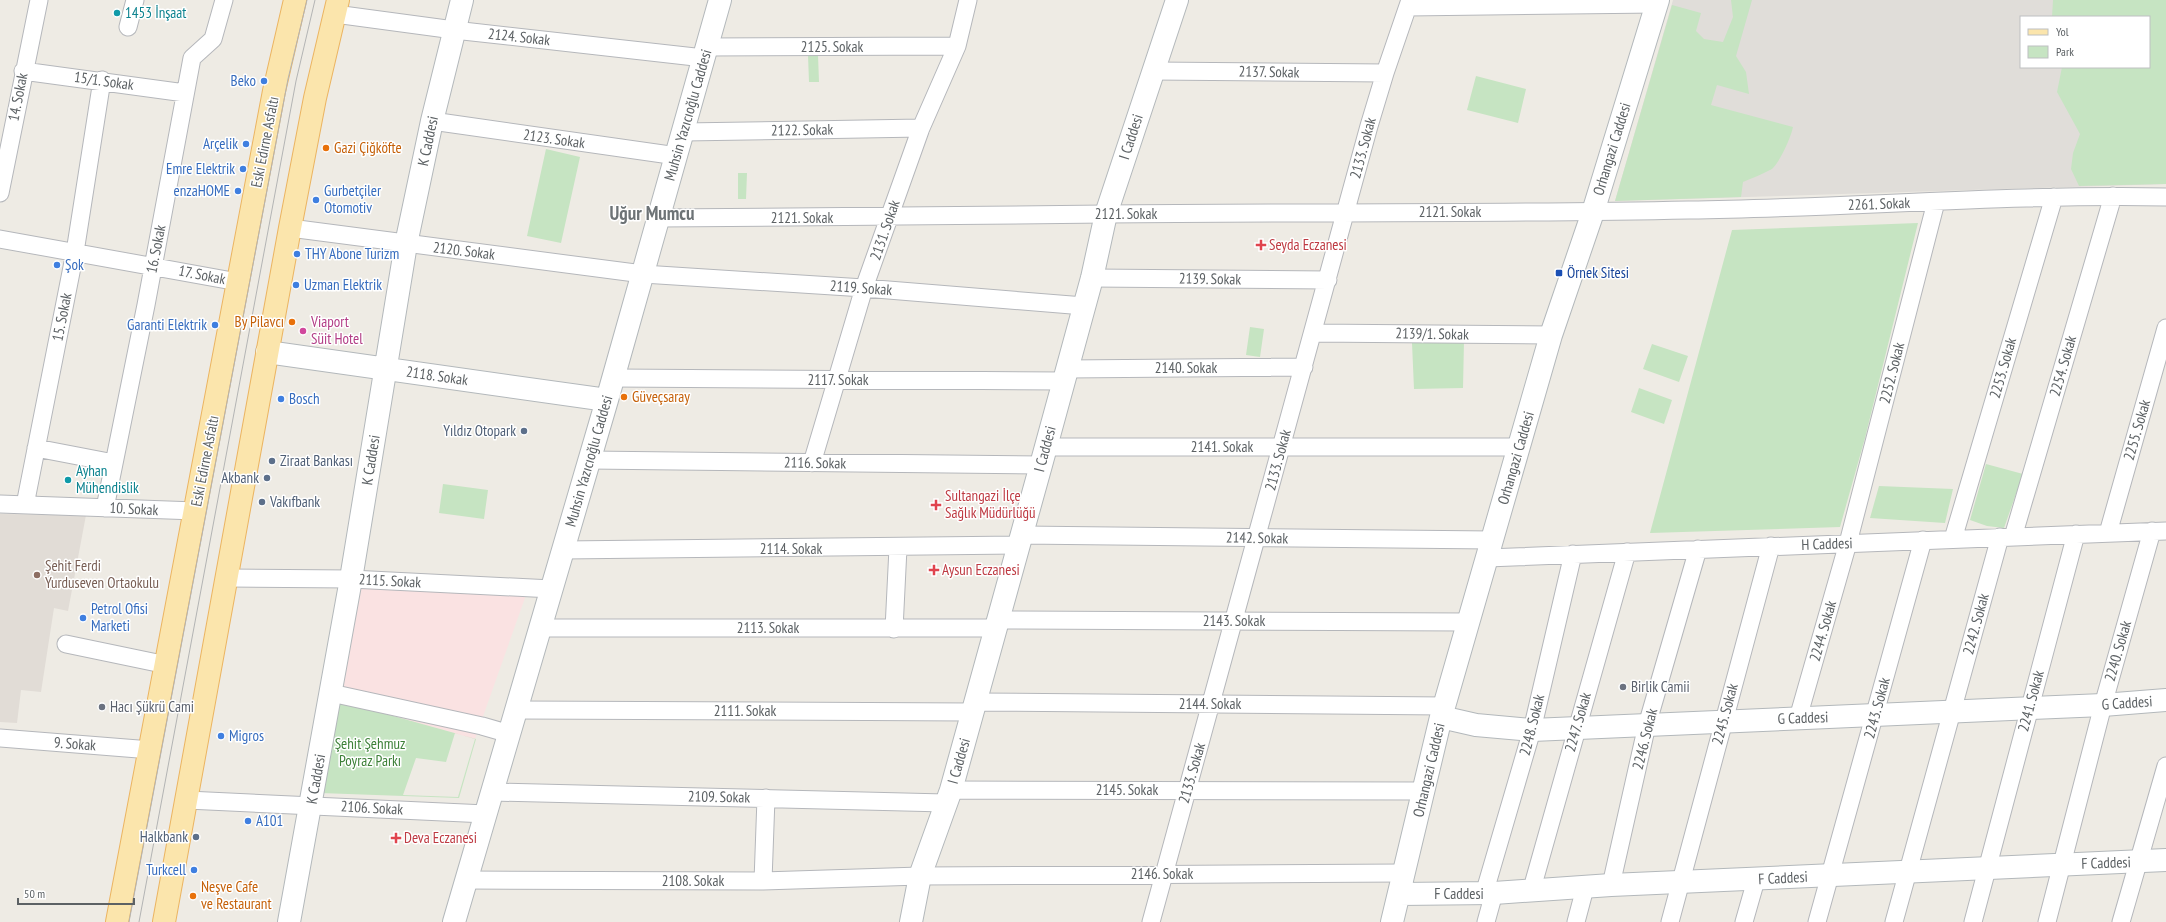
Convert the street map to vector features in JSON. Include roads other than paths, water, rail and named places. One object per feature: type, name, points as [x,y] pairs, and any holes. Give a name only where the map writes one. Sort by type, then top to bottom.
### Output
[{"type":"main road","name":"Eski Edirne Asfaltı","points":[[117,922],[151,750],[274,92],[295,0]]},
{"type":"main road","points":[[164,922],[228,578],[290,228],[315,98],[336,7]]},
{"type":"street","name":"14. Sokak","points":[[0,193],[23,71],[39,0]]},
{"type":"street","points":[[128,27],[135,0]]},
{"type":"street","name":"16. Sokak","points":[[105,508],[192,58],[213,39],[224,0]]},
{"type":"street","name":"K Caddesi","points":[[289,922],[351,579],[406,244],[432,121],[462,0]]},
{"type":"street","name":"Muhsin Yazıcıoğlu Caddesi","points":[[454,922],[607,400],[640,273],[659,218],[720,0]]},
{"type":"street","name":"2131. Sokak","points":[[812,463],[864,288],[921,128],[957,46],[968,0]]},
{"type":"street","name":"I Caddesi","points":[[911,922],[920,876],[948,797],[1066,375],[1092,278],[1106,214],[1177,0]]},
{"type":"street","points":[[1409,4],[1657,2]]},
{"type":"street","name":"Orhangazi Caddesi","points":[[1392,922],[1443,711],[1551,335],[1593,212],[1657,2]]},
{"type":"street","name":"2133. Sokak","points":[[1151,922],[1259,538],[1281,447],[1385,73],[1409,4]]},
{"type":"street","name":"2124. Sokak","points":[[336,7],[454,30],[706,52]]},
{"type":"street","name":"2125. Sokak","points":[[706,52],[957,46]]},
{"type":"street","name":"15/1. Sokak","points":[[23,71],[102,80],[186,93]]},
{"type":"street","name":"2137. Sokak","points":[[1153,71],[1385,73]]},
{"type":"street","name":"15. Sokak","points":[[25,504],[75,252],[102,80]]},
{"type":"street","name":"2123. Sokak","points":[[432,121],[677,156]]},
{"type":"street","name":"2122. Sokak","points":[[684,132],[921,128]]},
{"type":"street","name":"2254. Sokak","points":[[2007,537],[2113,196]]},
{"type":"street","name":"2261. Sokak","points":[[1593,212],[1730,210],[2054,197],[2166,197]]},
{"type":"street","name":"2253. Sokak","points":[[1953,539],[2054,197]]},
{"type":"street","name":"2252. Sokak","points":[[1848,543],[1936,202]]},
{"type":"street","name":"2121. Sokak","points":[[659,218],[889,218],[1106,214],[1593,212]]},
{"type":"street","name":"2120. Sokak","points":[[290,228],[640,273]]},
{"type":"street","name":"17. Sokak","points":[[0,239],[238,282]]},
{"type":"street","name":"2119. Sokak","points":[[640,273],[864,288],[1084,306]]},
{"type":"street","name":"2139. Sokak","points":[[1092,278],[1328,280]]},
{"type":"street","name":"2255. Sokak","points":[[2108,533],[2166,328]]},
{"type":"street","name":"2139/1. Sokak","points":[[1313,333],[1551,335]]},
{"type":"street","name":"2118. Sokak","points":[[267,352],[607,400]]},
{"type":"street","name":"2140. Sokak","points":[[1066,375],[1304,367]]},
{"type":"street","name":"2117. Sokak","points":[[613,378],[837,380],[1066,375]]},
{"type":"street","name":"2141. Sokak","points":[[1043,456],[1281,447],[1519,447]]},
{"type":"street","points":[[36,448],[114,463]]},
{"type":"street","name":"2116. Sokak","points":[[589,460],[812,463],[1043,456]]},
{"type":"street","name":"10. Sokak","points":[[0,504],[196,511]]},
{"type":"street","name":"H Caddesi","points":[[1490,549],[1573,554],[2159,531]]},
{"type":"street","name":"2240. Sokak","points":[[2047,922],[2103,705],[2159,531]]},
{"type":"street","name":"2241. Sokak","points":[[1973,922],[1986,868],[2076,534]]},
{"type":"street","name":"2242. Sokak","points":[[1952,711],[2007,537]]},
{"type":"street","name":"2142. Sokak","points":[[1020,540],[1259,538],[1490,549]]},
{"type":"street","name":"2114. Sokak","points":[[563,550],[898,548],[1020,540]]},
{"type":"street","name":"2243. Sokak","points":[[1818,922],[1923,540]]},
{"type":"street","name":"2244. Sokak","points":[[1798,718],[1848,543]]},
{"type":"street","name":"2245. Sokak","points":[[1670,922],[1771,546]]},
{"type":"street","points":[[894,629],[898,548]]},
{"type":"street","name":"2246. Sokak","points":[[1611,885],[1647,725],[1698,549]]},
{"type":"street","name":"2247. Sokak","points":[[1531,892],[1627,552]]},
{"type":"street","name":"2248. Sokak","points":[[1486,922],[1489,893],[1532,730],[1573,554]]},
{"type":"street","name":"2115. Sokak","points":[[228,578],[351,579],[552,588]]},
{"type":"street","name":"2143. Sokak","points":[[997,624],[1235,621],[1469,622]]},
{"type":"street","name":"2113. Sokak","points":[[540,628],[894,629],[997,624]]},
{"type":"street","points":[[66,644],[167,665]]},
{"type":"street","points":[[331,693],[482,726],[510,734]]},
{"type":"street","name":"G Caddesi","points":[[1443,711],[1476,725],[1532,730],[2103,705],[2166,700]]},
{"type":"street","name":"2144. Sokak","points":[[974,707],[1212,704],[1443,711]]},
{"type":"street","name":"2111. Sokak","points":[[517,710],[974,707]]},
{"type":"street","points":[[1894,922],[1952,711]]},
{"type":"street","name":"9. Sokak","points":[[0,738],[151,750]]},
{"type":"street","points":[[2121,922],[2166,766]]},
{"type":"street","name":"2145. Sokak","points":[[948,797],[1188,790],[1424,791]]},
{"type":"street","name":"2109. Sokak","points":[[492,792],[766,798],[948,797]]},
{"type":"street","points":[[763,881],[766,798]]},
{"type":"street","name":"2106. Sokak","points":[[187,800],[311,804],[486,814]]},
{"type":"street","name":"F Caddesi","points":[[1399,894],[1531,892],[1611,885],[1756,880],[2166,860]]},
{"type":"street","name":"2146. Sokak","points":[[920,876],[1404,873]]},
{"type":"street","name":"2108. Sokak","points":[[467,880],[763,881],[920,876]]},
{"type":"street","points":[[1744,922],[1756,880]]},
{"type":"street","points":[[1576,922],[1585,888]]},
{"type":"tram line","points":[[129,922],[288,79],[307,0]]},
{"type":"tram line","points":[[139,922],[296,81],[315,0]]},
{"type":"place","name":"1453 İnşaat","points":[[117,13]]},
{"type":"place","name":"Beko","points":[[264,81]]},
{"type":"place","name":"Arçelik","points":[[246,144]]},
{"type":"place","name":"Gazi Çiğköfte","points":[[326,148]]},
{"type":"place","name":"Emre Elektrik","points":[[243,169]]},
{"type":"place","name":"enzaHOME","points":[[238,191]]},
{"type":"place","name":"Gurbetçiler Otomotiv","points":[[316,200]]},
{"type":"place","name":"Seyda Eczanesi","points":[[1261,245]]},
{"type":"place","name":"THY Abone Turizm","points":[[297,254]]},
{"type":"place","name":"Şok","points":[[57,265]]},
{"type":"place","name":"Örnek Sitesi","points":[[1559,273]]},
{"type":"place","name":"Uzman Elektrik","points":[[296,285]]},
{"type":"place","name":"By Pilavcı","points":[[292,322]]},
{"type":"place","name":"Garanti Elektrik","points":[[215,325]]},
{"type":"place","name":"Viaport Süit Hotel","points":[[303,331]]},
{"type":"place","name":"Güveçsaray","points":[[624,397]]},
{"type":"place","name":"Bosch","points":[[281,399]]},
{"type":"place","name":"Yıldız Otopark","points":[[524,431]]},
{"type":"place","name":"Ziraat Bankası","points":[[272,461]]},
{"type":"place","name":"Akbank","points":[[267,478]]},
{"type":"place","name":"Ayhan Mühendislik","points":[[68,480]]},
{"type":"place","name":"Vakıfbank","points":[[262,502]]},
{"type":"place","name":"Sultangazi İlçe Sağlık Müdürlüğü","points":[[936,505]]},
{"type":"place","name":"Aysun Eczanesi","points":[[934,570]]},
{"type":"place","name":"Şehit Ferdi Yurduseven Ortaokulu","points":[[37,575]]},
{"type":"place","name":"Petrol Ofisi Marketi","points":[[83,618]]},
{"type":"place","name":"Birlik Camii","points":[[1623,687]]},
{"type":"place","name":"Hacı Şükrü Cami","points":[[102,707]]},
{"type":"place","name":"Migros","points":[[221,736]]},
{"type":"place","name":"A101","points":[[248,821]]},
{"type":"place","name":"Halkbank","points":[[196,837]]},
{"type":"place","name":"Deva Eczanesi","points":[[396,838]]},
{"type":"place","name":"Turkcell","points":[[194,870]]},
{"type":"place","name":"Neşve Cafe ve Restaurant","points":[[193,896]]},
{"type":"district","name":"Uğur Mumcu","points":[[652,213]]},
{"type":"park label","name":"Şehit Şehmuz Poyraz Parkı","points":[[370,752]]}]
